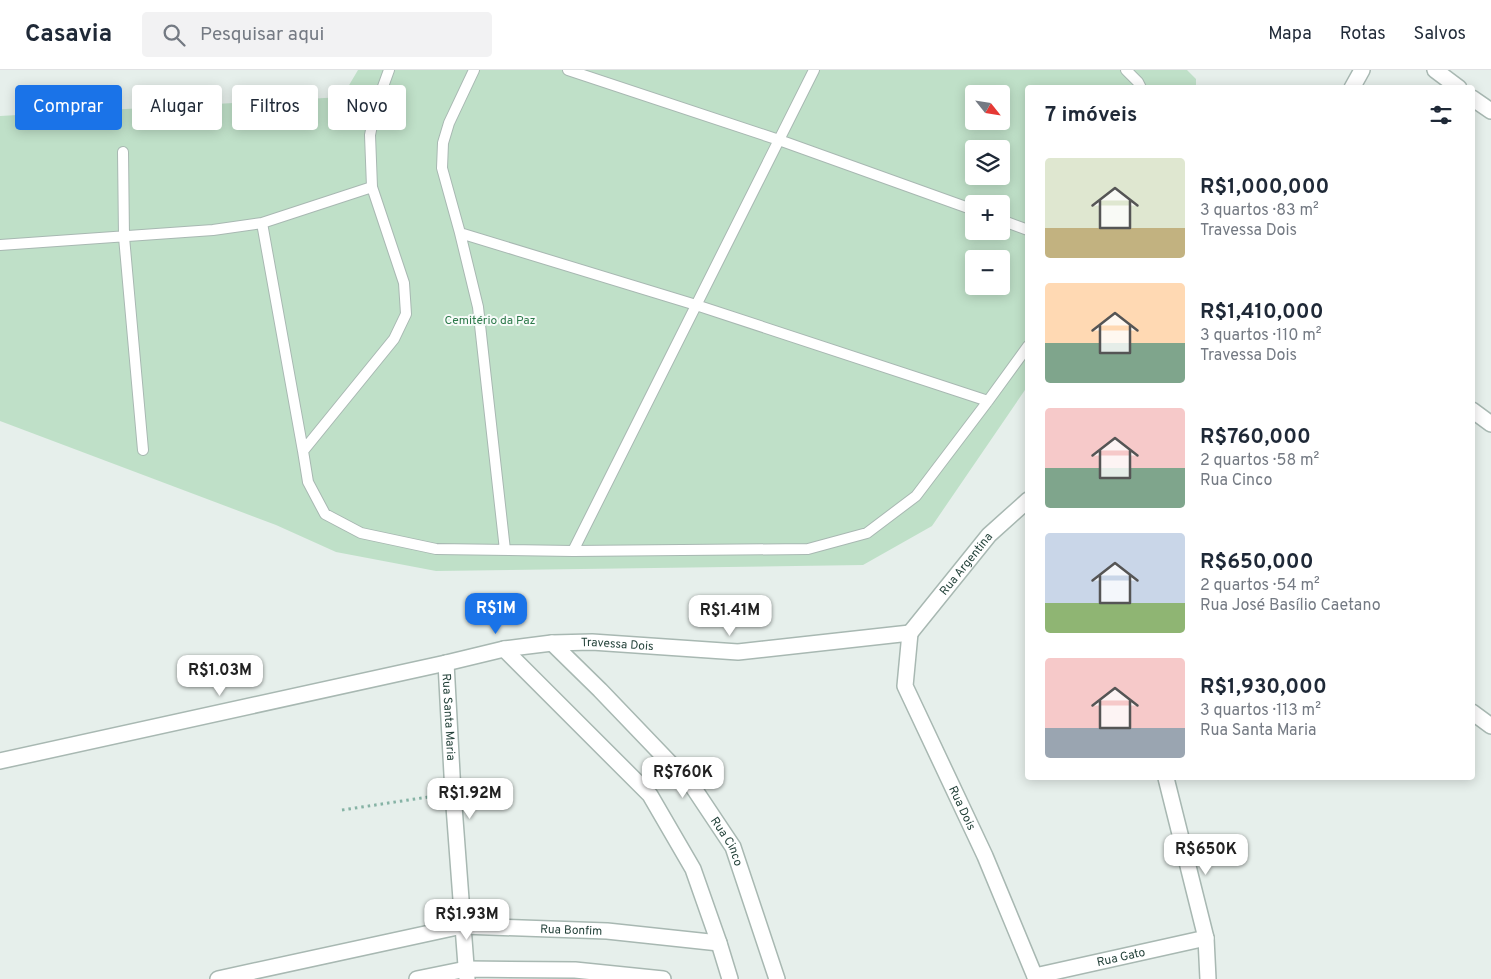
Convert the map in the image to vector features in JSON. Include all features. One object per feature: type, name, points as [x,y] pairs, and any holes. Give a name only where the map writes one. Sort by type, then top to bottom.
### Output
[{"type":"street","points":[[1354,85],[1362,70]]},
{"type":"street","points":[[1435,70],[1455,85]]},
{"type":"street","points":[[1475,100],[1491,111]]},
{"type":"street","points":[[1475,412],[1491,424]]},
{"type":"street","name":"Rua Argentina","points":[[910,633],[989,535],[1025,503]]},
{"type":"street","name":"Travessa Dois","points":[[0,761],[504,649],[552,643],[592,642],[738,652],[910,633]]},
{"type":"street","name":"Rua Dois","points":[[910,633],[905,686],[985,856],[1035,977]]},
{"type":"street","name":"Rua Cinco","points":[[552,643],[693,787],[733,847],[777,979]]},
{"type":"street","points":[[504,649],[650,795],[692,869],[730,979]]},
{"type":"street","name":"Rua Santa Maria","points":[[446,663],[466,974]]},
{"type":"street","points":[[1475,714],[1491,726]]},
{"type":"street","points":[[1166,780],[1206,938],[1208,979]]},
{"type":"street","name":"Rua Bonfim","points":[[218,979],[462,926],[606,931],[719,943]]},
{"type":"street","name":"Rua Gato","points":[[1035,977],[1206,938]]},
{"type":"street","points":[[417,979],[466,974],[575,970],[663,979]]},
{"type":"lane","points":[[303,451],[394,339],[406,314],[404,283],[372,187],[370,135],[376,106],[389,70]]},
{"type":"lane","points":[[474,70],[449,123],[443,144],[442,168],[478,306],[505,550]]},
{"type":"lane","points":[[568,70],[779,140],[965,207]]},
{"type":"lane","points":[[573,551],[814,70]]},
{"type":"lane","points":[[1126,70],[1140,85]]},
{"type":"lane","points":[[123,152],[124,237],[143,450]]},
{"type":"lane","points":[[0,244],[213,230],[262,223],[372,187]]},
{"type":"lane","points":[[262,223],[308,482],[325,514],[361,533],[436,549],[573,551],[808,549],[867,533],[916,496],[1025,350]]},
{"type":"lane","points":[[1010,223],[1025,229]]},
{"type":"lane","points":[[460,233],[696,305],[988,401]]},
{"type":"path","points":[[342,810],[453,793]]},
{"type":"green space","name":"Cemitério da Paz","points":[[358,70],[1187,70],[1196,79],[1196,85],[1025,85],[1025,390],[932,526],[863,565],[436,571],[336,552],[276,525],[0,421],[0,116],[15,115],[15,130],[122,130],[122,109],[132,109],[132,130],[222,130],[222,104],[232,103],[232,130],[318,130],[318,98],[328,98],[328,130],[406,130],[406,85],[349,85]]}]
